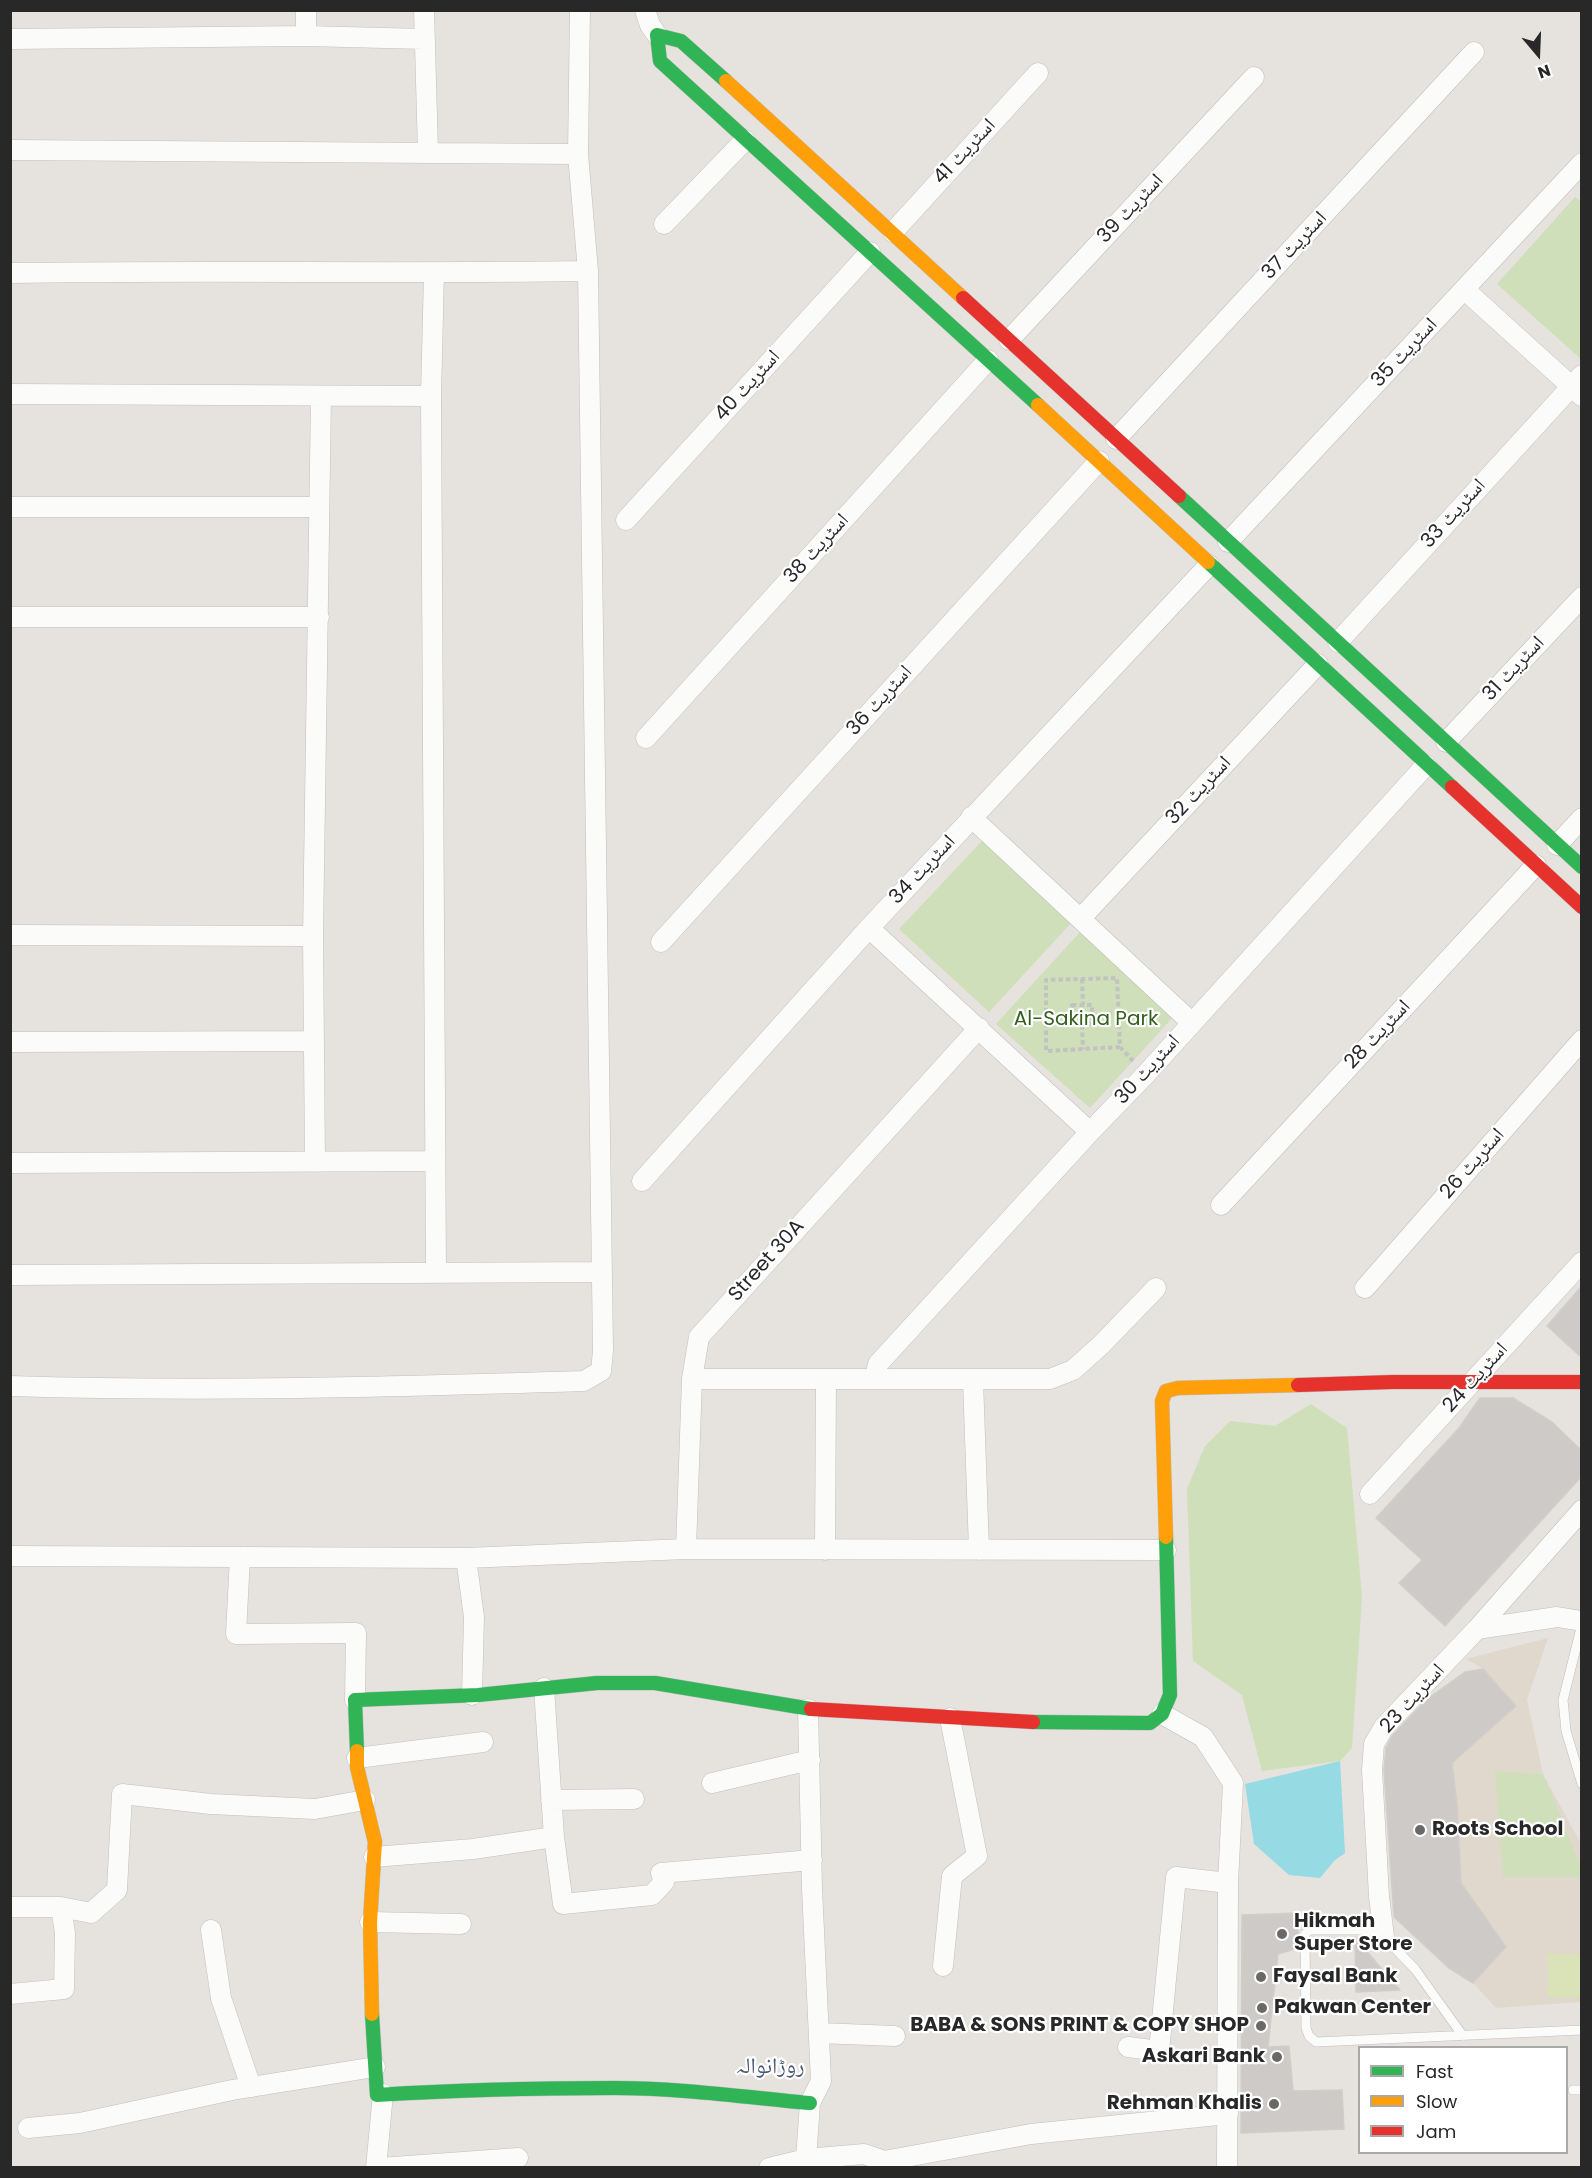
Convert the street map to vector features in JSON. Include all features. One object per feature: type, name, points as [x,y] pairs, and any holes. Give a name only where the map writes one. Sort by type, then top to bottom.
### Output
[{"type":"street","points":[[306,10],[306,36]]},
{"type":"street","points":[[424,10],[428,153]]},
{"type":"street","points":[[10,1386],[118,1389],[301,1389],[584,1382],[601,1371],[603,1351],[588,271],[578,154],[580,10]]},
{"type":"street","points":[[645,10],[650,25],[657,35],[660,62],[1099,461],[1426,765],[1470,784],[1557,845],[1581,867]]},
{"type":"street","points":[[657,35],[681,41],[893,232],[1446,742],[1470,784],[1536,865],[1581,907]]},
{"type":"street","points":[[10,39],[306,36],[424,39]]},
{"type":"street","name":"اسٹریٹ 37","points":[[1116,439],[1474,52]]},
{"type":"street","name":"اسٹریٹ 41","points":[[893,232],[1038,73]]},
{"type":"street","name":"اسٹریٹ 39","points":[[1009,340],[1254,77]]},
{"type":"street","points":[[664,224],[745,140]]},
{"type":"street","points":[[10,150],[578,154]]},
{"type":"street","name":"اسٹریٹ 35","points":[[1228,542],[1465,290],[1578,174]]},
{"type":"street","name":"اسٹریٹ 40","points":[[626,520],[870,252]]},
{"type":"street","points":[[10,273],[588,271]]},
{"type":"street","points":[[434,273],[431,396],[436,1273]]},
{"type":"street","points":[[1465,290],[1578,386]]},
{"type":"street","name":"اسٹریٹ 38","points":[[646,738],[988,360]]},
{"type":"street","name":"اسٹریٹ 33","points":[[1338,642],[1578,386]]},
{"type":"street","points":[[1042,411],[1063,390]]},
{"type":"street","points":[[10,394],[431,396]]},
{"type":"street","points":[[315,1162],[313,936],[321,396]]},
{"type":"street","name":"اسٹریٹ 36","points":[[661,942],[1099,461]]},
{"type":"street","points":[[10,507],[319,507]]},
{"type":"street","name":"اسٹریٹ 34","points":[[642,1181],[971,817],[1209,565]]},
{"type":"street","name":"اسٹریٹ 31","points":[[1446,742],[1581,597]]},
{"type":"street","points":[[10,617],[319,617]]},
{"type":"street","name":"اسٹریٹ 32","points":[[1081,918],[1318,664]]},
{"type":"street","name":"اسٹریٹ 30","points":[[875,1378],[879,1364],[1426,765]]},
{"type":"street","points":[[971,817],[1191,1022]]},
{"type":"street","points":[[1557,845],[1581,818]]},
{"type":"street","name":"اسٹریٹ 28","points":[[1221,1204],[1536,865]]},
{"type":"street","points":[[869,928],[1090,1132]]},
{"type":"street","points":[[10,935],[313,936]]},
{"type":"street","name":"Street 30A","points":[[686,1549],[692,1379],[699,1337],[979,1028]]},
{"type":"street","name":"اسٹریٹ 26","points":[[1365,1288],[1581,1040]]},
{"type":"street","points":[[10,1042],[315,1041]]},
{"type":"street","points":[[10,1163],[435,1161]]},
{"type":"street","name":"اسٹریٹ 24","points":[[1370,1494],[1581,1262]]},
{"type":"street","points":[[10,1275],[602,1272]]},
{"type":"street","points":[[692,1379],[1050,1378],[1073,1370],[1101,1345],[1156,1288]]},
{"type":"street","points":[[825,1550],[826,1379]]},
{"type":"street","points":[[973,1380],[979,1550]]},
{"type":"street","points":[[355,1700],[472,1695],[597,1683],[655,1683],[808,1709],[1013,1722],[1150,1723],[1162,1714],[1170,1695],[1162,1401],[1166,1391],[1178,1388],[1381,1382],[1581,1382]]},
{"type":"street","name":"اسٹریٹ 23","points":[[1384,1937],[1379,1896],[1372,1770],[1374,1744],[1384,1727],[1477,1629],[1581,1510]]},
{"type":"street","points":[[10,1556],[466,1558],[686,1549],[1166,1551]]},
{"type":"street","points":[[240,1557],[236,1634],[356,1633],[357,1758],[375,1842],[370,1922],[371,2003],[377,2095],[616,2088],[720,2094],[810,2103]]},
{"type":"street","points":[[466,1558],[474,1617],[472,1695]]},
{"type":"street","points":[[1477,1629],[1557,1617],[1581,1623]]},
{"type":"street","points":[[544,1688],[554,1837],[563,1904],[652,1895],[664,1882],[661,1873],[812,1860]]},
{"type":"street","points":[[806,2159],[810,2103],[821,2081],[808,1709]]},
{"type":"street","points":[[1162,1714],[1203,1737],[1233,1783],[1228,1882],[1227,2168]]},
{"type":"street","points":[[943,1966],[952,1876],[977,1856],[950,1718]]},
{"type":"street","points":[[357,1758],[483,1742]]},
{"type":"street","points":[[712,1783],[810,1760]]},
{"type":"street","points":[[10,1907],[61,1907],[91,1913],[117,1890],[122,1794],[212,1804],[315,1809],[365,1800]]},
{"type":"street","points":[[551,1800],[634,1798]]},
{"type":"street","points":[[374,1857],[473,1849],[554,1837]]},
{"type":"street","points":[[1128,2047],[1159,2051],[1176,1877],[1228,1882]]},
{"type":"street","points":[[10,1994],[64,1989],[65,1933],[61,1907]]},
{"type":"street","points":[[370,1922],[461,1924]]},
{"type":"street","points":[[211,1930],[221,1998],[251,2087]]},
{"type":"street","points":[[819,2032],[895,2036]]},
{"type":"street","points":[[28,2128],[80,2123],[251,2087],[375,2067]]},
{"type":"street","points":[[382,2094],[378,2168],[518,2158]]},
{"type":"street","points":[[769,2168],[806,2159],[864,2154],[876,2163],[1030,2133],[1228,2114]]},
{"type":"lane","points":[[1581,1623],[1563,1700],[1566,1731],[1581,1784]]},
{"type":"lane","points":[[1463,2036],[1414,1969],[1384,1937],[1374,1931],[1365,1930],[1309,1930],[1305,1934],[1306,2028],[1309,2036],[1316,2042],[1463,2036],[1581,2030]]},
{"type":"path","points":[[1116,978],[1120,1047],[1046,1052],[1046,980],[1082,979],[1116,978]]},
{"type":"path","points":[[1082,979],[1083,1005]]},
{"type":"path","points":[[1072,1005],[1083,1005],[1092,1005],[1092,1024],[1072,1024],[1072,1005]]},
{"type":"path","points":[[1092,1015],[1118,1013]]},
{"type":"path","points":[[1046,1016],[1072,1015]]},
{"type":"path","points":[[1082,1025],[1083,1049]]},
{"type":"shaded area","points":[[1548,1638],[1527,1700],[1543,1774],[1581,1844],[1581,2002],[1496,2008],[1473,1983],[1506,1947],[1461,1883],[1452,1763],[1516,1706],[1483,1669],[1466,1659]]},
{"type":"green space","points":[[1575,197],[1582,203],[1581,359],[1497,284]]},
{"type":"green space","points":[[983,840],[1072,922],[989,1012],[899,929]]},
{"type":"green space","name":"Al-Sakina Park","points":[[1081,931],[1175,1015],[1090,1108],[996,1024]]},
{"type":"green space","points":[[1311,1404],[1347,1428],[1362,1597],[1352,1748],[1340,1761],[1262,1771],[1242,1695],[1193,1661],[1187,1489],[1205,1446],[1230,1421],[1275,1426]]},
{"type":"green space","points":[[1495,1771],[1543,1774],[1581,1867],[1581,1877],[1503,1877]]},
{"type":"green space","points":[[1548,1954],[1581,1954],[1581,1997],[1548,1997]]},
{"type":"water","points":[[1340,1761],[1345,1853],[1335,1860],[1320,1878],[1289,1875],[1254,1844],[1245,1784]]},
{"type":"building","points":[[1581,1287],[1581,1357],[1547,1326]]},
{"type":"building","points":[[1480,1398],[1513,1398],[1552,1422],[1581,1450],[1581,1477],[1445,1626],[1399,1583],[1422,1560],[1376,1518],[1459,1428]]},
{"type":"building","name":"Roots School","points":[[1483,1669],[1516,1706],[1452,1763],[1457,1803],[1461,1883],[1506,1947],[1473,1983],[1449,1968],[1394,1917],[1384,1770],[1386,1748],[1392,1736],[1427,1699],[1465,1672]]},
{"type":"building","points":[[1298,1913],[1298,1948],[1278,1954],[1268,2047],[1289,2046],[1293,2091],[1342,2090],[1344,2129],[1241,2133],[1242,1915]]},
{"type":"building","points":[[1355,1937],[1380,1967],[1400,1990],[1356,1992]]},
{"type":"traffic: fast","points":[[726,81],[681,41],[657,35],[660,61],[1038,405]]},
{"type":"traffic: fast","points":[[1179,496],[1582,867]]},
{"type":"traffic: fast","points":[[1208,562],[1452,787]]},
{"type":"traffic: fast","points":[[1033,1722],[1150,1723],[1162,1714],[1170,1695],[1166,1537]]},
{"type":"traffic: fast","points":[[357,1751],[355,1700],[478,1695],[597,1683],[655,1683],[811,1709]]},
{"type":"traffic: fast","points":[[372,2014],[377,2095],[496,2090],[639,2088],[810,2103]]},
{"type":"traffic: slow","points":[[726,81],[963,298]]},
{"type":"traffic: slow","points":[[1038,405],[1208,562]]},
{"type":"traffic: slow","points":[[1166,1537],[1162,1401],[1166,1391],[1178,1388],[1298,1385]]},
{"type":"traffic: slow","points":[[357,1751],[357,1767],[375,1842],[370,1922],[372,2014]]},
{"type":"traffic: jam","points":[[963,298],[1179,496]]},
{"type":"traffic: jam","points":[[1452,787],[1582,907]]},
{"type":"traffic: jam","points":[[1298,1385],[1393,1382],[1582,1382]]},
{"type":"traffic: jam","points":[[811,1709],[1033,1722]]},
{"type":"place","name":"Roots School","points":[[1420,1830]]},
{"type":"place","name":"Hikmah Super Store","points":[[1282,1934]]},
{"type":"place","name":"Faysal Bank","points":[[1261,1977]]},
{"type":"place","name":"Pakwan Center","points":[[1262,2008]]},
{"type":"place","name":"BABA & SONS PRINT & COPY SHOP","points":[[1261,2026]]},
{"type":"place","name":"Askari Bank","points":[[1277,2057]]},
{"type":"place","name":"Rehman Khalis","points":[[1274,2104]]},
{"type":"district","name":"روڑانوالہ","points":[[770,2067]]}]
